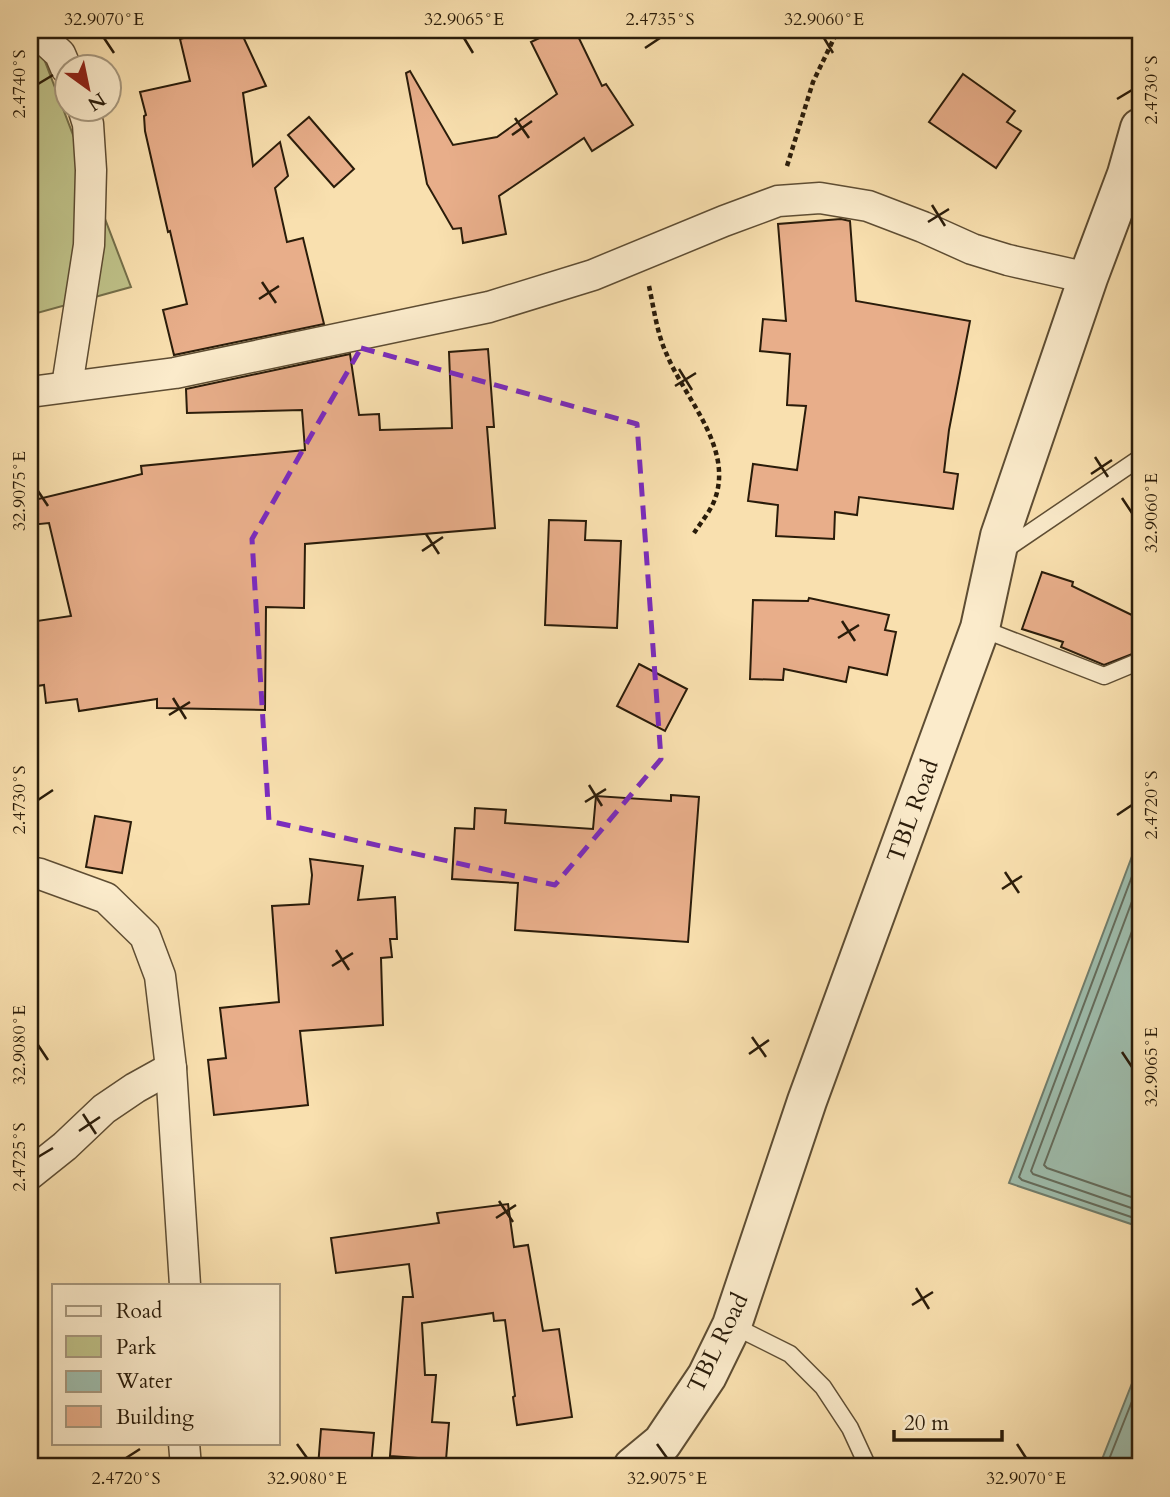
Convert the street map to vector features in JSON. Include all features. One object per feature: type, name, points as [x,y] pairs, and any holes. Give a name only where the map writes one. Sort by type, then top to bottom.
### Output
[{"type":"street","points":[[34,30],[58,52]]},
{"type":"street","points":[[67,386],[89,245],[91,170],[87,122]]},
{"type":"street","name":"TBL Road","points":[[633,1467],[662,1443],[707,1376],[732,1325],[807,1101],[980,628],[1000,536],[1088,278],[1127,174],[1140,128]]},
{"type":"street","points":[[30,391],[175,373],[489,307],[593,275],[778,201],[820,198],[868,206],[972,249],[1088,278]]},
{"type":"street","points":[[30,872],[106,898],[145,936],[160,976],[172,1068],[185,1284]]},
{"type":"street","points":[[30,1174],[104,1109],[172,1068]]},
{"type":"street","points":[[184,1444],[186,1467]]},
{"type":"lane","points":[[996,556],[1140,458]]},
{"type":"lane","points":[[980,628],[1104,676],[1140,661]]},
{"type":"lane","points":[[732,1325],[790,1354],[823,1387],[850,1428],[868,1467]]},
{"type":"path","points":[[778,201],[813,82],[838,30]]},
{"type":"path","points":[[642,255],[666,354],[708,429],[715,447],[718,483],[712,504],[694,533]]},
{"type":"highlighted area","points":[[361,348],[637,424],[661,759],[555,885],[269,821],[252,539]]},
{"type":"green space","points":[[30,30],[33,30],[52,80],[52,122],[68,122],[131,287],[30,315]]},
{"type":"water","points":[[1140,835],[1140,1227],[1009,1183]]},
{"type":"water","points":[[1140,1363],[1140,1467],[1099,1467]]},
{"type":"building","points":[[212,30],[240,30],[266,86],[243,93],[253,166],[280,142],[288,176],[275,188],[287,242],[303,238],[324,324],[174,355],[163,310],[187,304],[145,131],[146,115],[140,92],[190,81],[180,39]]},
{"type":"building","points":[[556,30],[575,30],[602,86],[606,84],[633,125],[592,151],[584,138],[499,196],[506,234],[463,243],[461,228],[453,229],[427,184],[406,73],[410,71],[453,145],[497,137],[557,94],[531,42]]},
{"type":"building","points":[[963,74],[1015,111],[1007,122],[1021,131],[996,168],[929,122]]},
{"type":"building","points":[[309,117],[354,169],[334,187],[288,135]]},
{"type":"building","points":[[841,219],[850,221],[856,301],[970,321],[949,430],[944,472],[958,474],[953,509],[859,497],[857,515],[835,512],[834,539],[776,536],[778,505],[748,501],[753,464],[797,470],[806,406],[787,405],[790,354],[760,351],[763,319],[786,321],[778,224]]},
{"type":"building","points":[[488,349],[494,427],[487,427],[495,528],[305,544],[304,608],[266,607],[265,710],[157,708],[157,699],[79,711],[77,699],[46,703],[44,685],[30,687],[30,658],[34,658],[30,622],[71,616],[49,523],[30,525],[30,501],[142,474],[141,466],[305,450],[302,410],[187,413],[186,389],[350,354],[359,415],[379,414],[380,430],[452,428],[449,352]]},
{"type":"building","points":[[549,520],[586,521],[585,540],[621,541],[617,628],[545,625]]},
{"type":"building","points":[[1042,572],[1073,582],[1072,586],[1140,619],[1140,651],[1104,665],[1061,647],[1063,642],[1022,629]]},
{"type":"building","points":[[809,598],[889,615],[885,630],[896,632],[887,675],[849,667],[846,682],[784,669],[783,680],[750,679],[753,600],[808,601]]},
{"type":"building","points":[[639,664],[687,689],[665,731],[617,706]]},
{"type":"building","points":[[671,795],[699,797],[688,942],[515,930],[518,883],[452,879],[455,828],[474,829],[475,808],[506,810],[505,823],[593,829],[596,796],[671,801]]},
{"type":"building","points":[[95,816],[131,822],[122,873],[86,867]]},
{"type":"building","points":[[310,859],[363,866],[358,900],[395,897],[397,939],[390,939],[392,957],[381,958],[383,1025],[300,1031],[308,1105],[214,1115],[208,1060],[226,1058],[220,1008],[279,1002],[272,906],[309,904],[312,875]]},
{"type":"building","points":[[508,1204],[514,1247],[528,1245],[543,1331],[559,1329],[572,1417],[517,1425],[505,1320],[494,1321],[493,1313],[422,1323],[425,1375],[436,1375],[432,1422],[449,1423],[446,1460],[390,1456],[403,1297],[413,1297],[409,1264],[336,1273],[331,1238],[439,1223],[437,1213]]},
{"type":"building","points":[[321,1429],[374,1433],[371,1467],[318,1467]]}]
